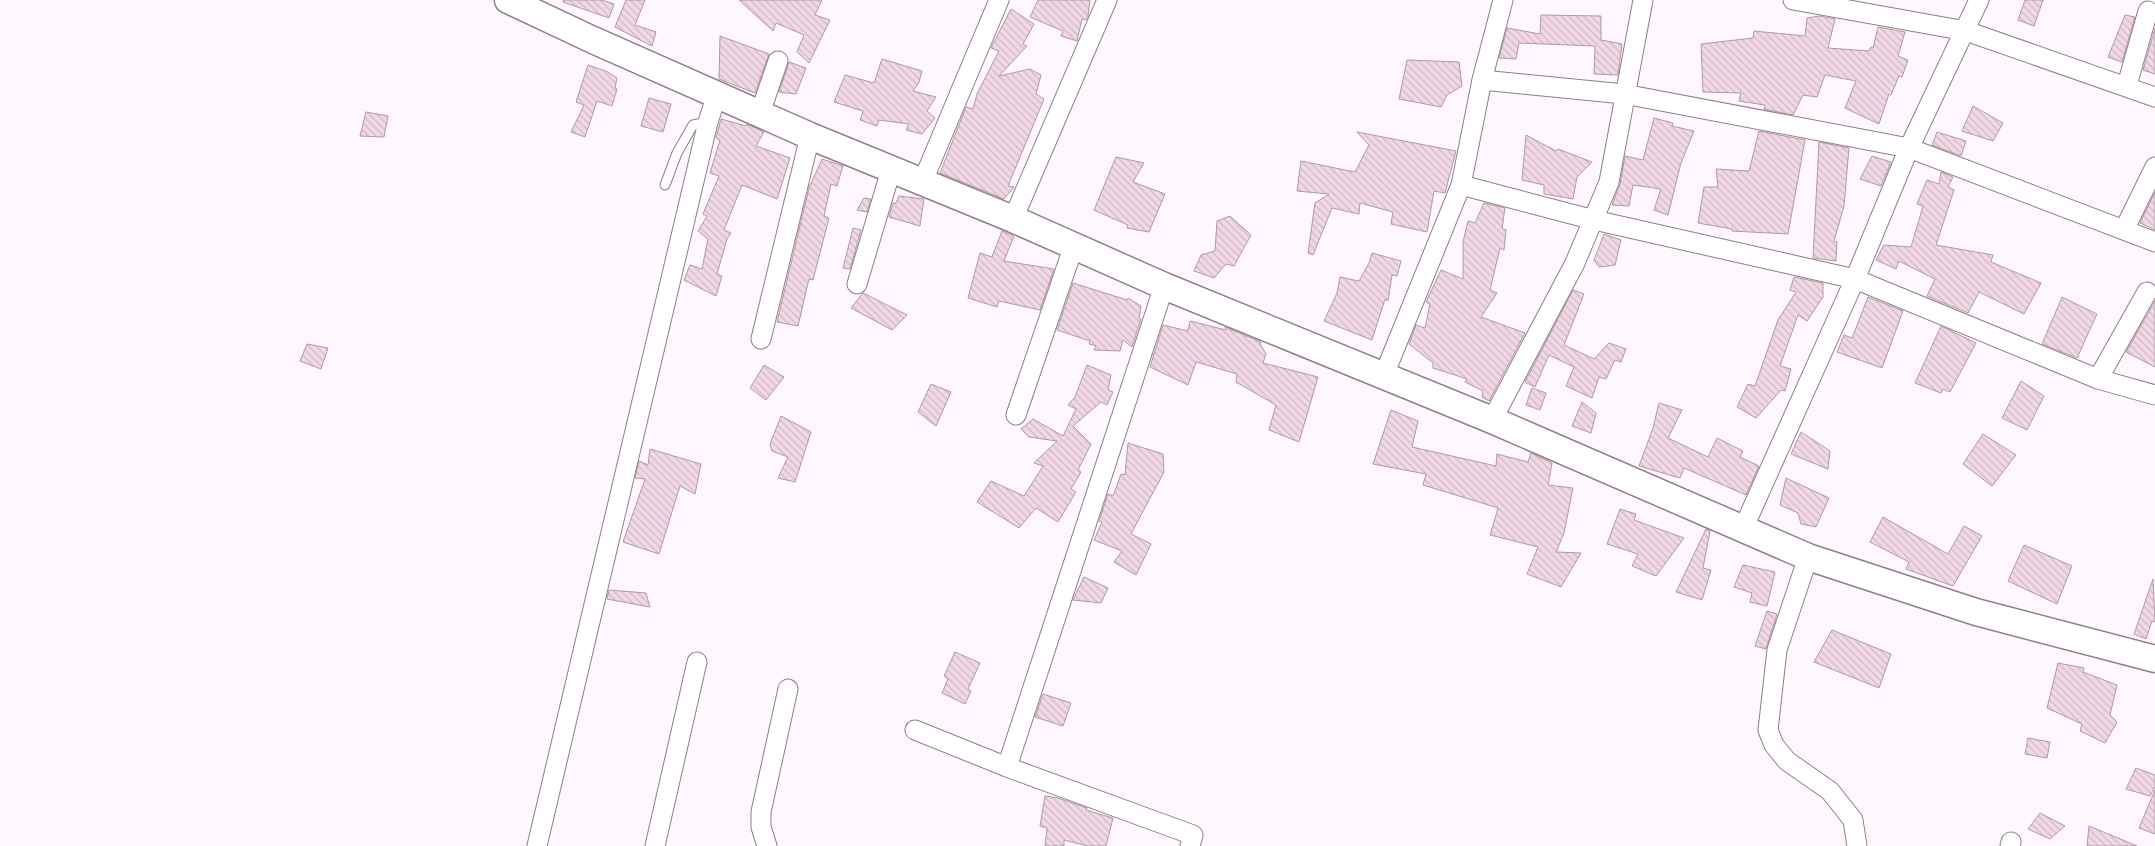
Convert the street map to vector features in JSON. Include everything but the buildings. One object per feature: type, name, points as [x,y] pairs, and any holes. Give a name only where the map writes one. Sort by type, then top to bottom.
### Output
[{"type":"street","points":[[508,0],[593,40],[810,136],[1013,219],[1164,286],[1492,420],[1808,557],[1976,612],[2155,659]]},
{"type":"street","points":[[922,183],[999,0]]},
{"type":"street","points":[[1013,219],[1107,0]]},
{"type":"street","points":[[1384,375],[1460,185],[1482,80],[1503,0]]},
{"type":"street","points":[[1492,420],[1575,263],[1609,182],[1643,0]]},
{"type":"street","points":[[1793,0],[1966,31],[2155,97]]},
{"type":"street","points":[[1743,529],[1855,279],[1909,148],[1966,31],[1979,0]]},
{"type":"street","points":[[2127,86],[2148,11]]},
{"type":"street","points":[[760,113],[778,61]]},
{"type":"street","points":[[1482,80],[1624,94],[1909,148],[2155,242]]},
{"type":"street","points":[[537,846],[708,122],[717,94]]},
{"type":"street","points":[[760,339],[810,136]]},
{"type":"street","points":[[2124,230],[2155,167]]},
{"type":"street","points":[[857,284],[891,170]]},
{"type":"street","points":[[1460,185],[1594,220],[1855,279],[2098,380],[2155,395]]},
{"type":"street","points":[[1016,415],[1074,245]]},
{"type":"street","points":[[1007,767],[1164,286]]},
{"type":"street","points":[[2098,380],[2147,292]]},
{"type":"street","points":[[1808,557],[1777,650],[1768,730],[1774,745],[1786,761],[1830,791],[1853,820],[1857,846]]},
{"type":"street","points":[[655,846],[697,662]]},
{"type":"street","points":[[767,846],[761,828],[761,812],[788,689]]},
{"type":"street","points":[[915,730],[1007,767],[1193,835],[1190,846]]},
{"type":"lane","points":[[665,184],[677,153],[693,125],[708,122]]}]
